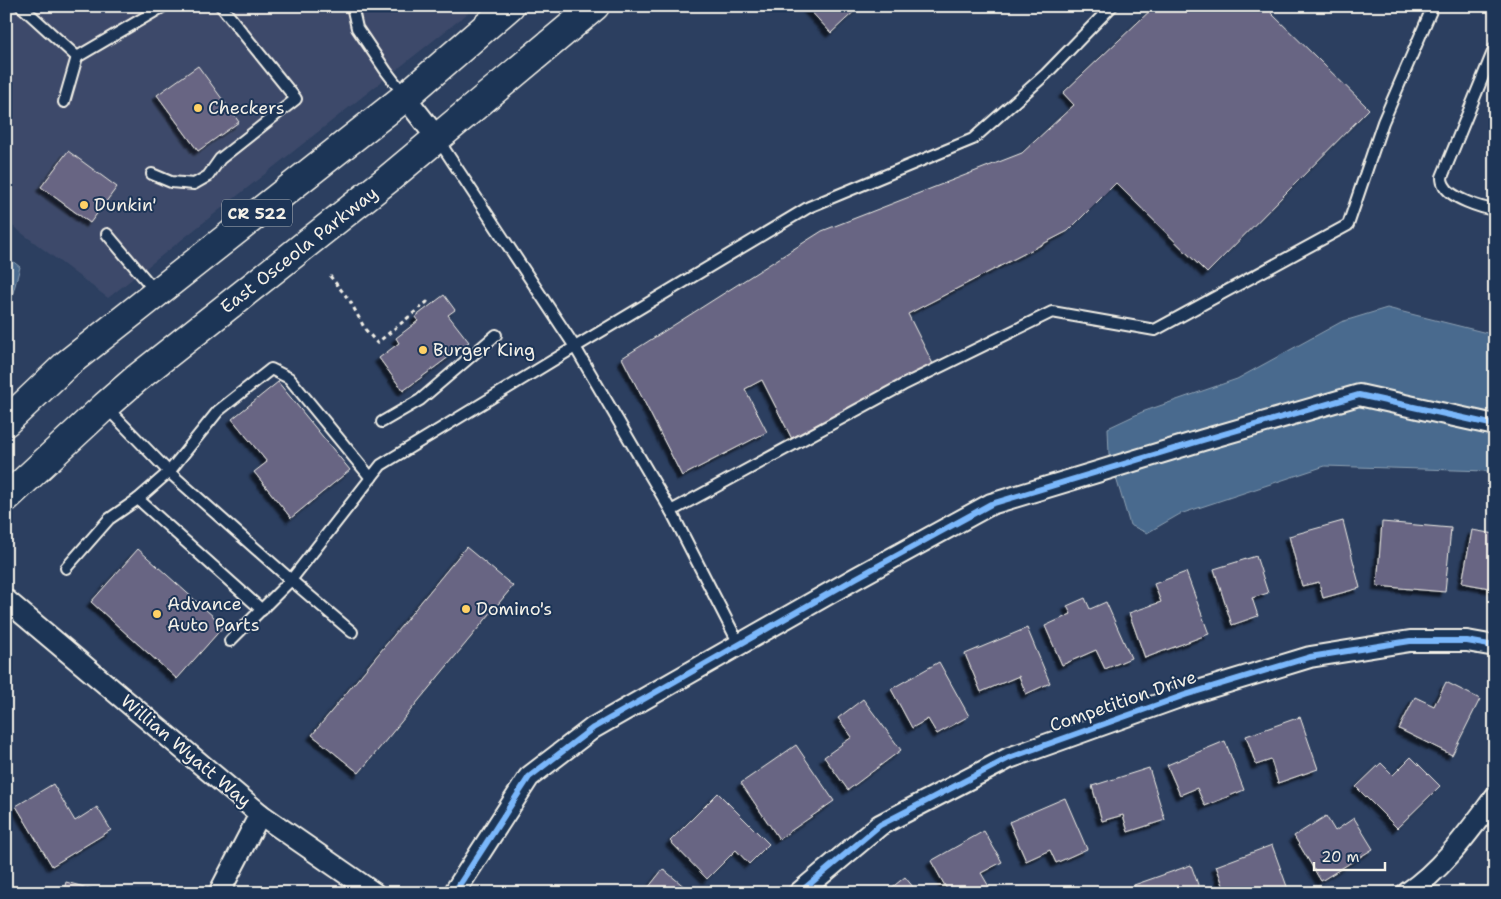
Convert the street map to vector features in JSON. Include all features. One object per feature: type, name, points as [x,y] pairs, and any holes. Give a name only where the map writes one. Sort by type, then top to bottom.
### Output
[{"type":"main road","name":"CR 522","points":[[6,422],[68,364],[406,97],[510,6]]},
{"type":"main road","name":"East Osceola Parkway","points":[[6,498],[105,406],[437,138],[595,6]]},
{"type":"street","points":[[406,97],[437,138]]},
{"type":"street","points":[[454,893],[529,777],[593,728],[856,578],[991,504],[1359,395],[1495,425]]},
{"type":"street","name":"Willian Wyatt Way","points":[[6,600],[260,814],[374,893]]},
{"type":"street","name":"Competition Drive","points":[[799,893],[880,825],[1009,758],[1185,695],[1310,657],[1410,642],[1467,641],[1495,646]]},
{"type":"street","points":[[1407,893],[1423,882],[1468,832],[1495,797]]},
{"type":"street","points":[[219,893],[260,814]]},
{"type":"lane","points":[[21,6],[77,57]]},
{"type":"lane","points":[[64,102],[77,57],[164,6]]},
{"type":"lane","points":[[152,174],[170,182],[194,184],[208,176],[220,159],[296,99],[221,6]]},
{"type":"lane","points":[[352,6],[357,28],[406,97]]},
{"type":"lane","points":[[230,642],[291,580],[381,465],[809,207],[973,139],[1046,74],[1112,6]]},
{"type":"lane","points":[[671,511],[903,385],[1052,312],[1155,330],[1348,225],[1383,122],[1433,6]]},
{"type":"lane","points":[[1495,47],[1442,177],[1444,186],[1459,198],[1495,210]]},
{"type":"lane","points":[[437,138],[575,347],[671,511],[739,644]]},
{"type":"lane","points":[[107,234],[157,292]]},
{"type":"lane","points":[[382,422],[420,400],[496,335]]},
{"type":"lane","points":[[66,568],[109,519],[138,499],[168,472],[218,411],[271,369],[289,378],[371,478]]},
{"type":"lane","points":[[105,406],[168,472],[352,632]]},
{"type":"lane","points":[[138,499],[262,610]]},
{"type":"path","points":[[330,276],[350,301],[365,329],[377,343],[427,302],[430,306]]},
{"type":"shaded area","points":[[6,6],[477,6],[108,298],[6,221]]},
{"type":"shaded area","points":[[6,256],[20,267],[11,300],[6,304]]},
{"type":"shaded area","points":[[1387,308],[1495,335],[1495,473],[1487,471],[1325,466],[1180,514],[1147,533],[1130,525],[1109,454],[1108,428],[1142,412],[1237,379],[1341,322]]},
{"type":"building","points":[[806,6],[860,6],[831,33]]},
{"type":"building","points":[[1155,6],[1278,6],[1271,13],[1369,109],[1207,273],[1116,183],[1068,231],[908,314],[934,366],[792,439],[762,380],[745,389],[767,432],[682,476],[622,358],[822,231],[1022,153],[1074,105],[1063,93]]},
{"type":"building","name":"Checkers","points":[[198,66],[239,122],[198,151],[157,95]]},
{"type":"building","name":"Dunkin'","points":[[68,151],[117,187],[90,223],[41,187]]},
{"type":"building","name":"Burger King","points":[[444,295],[455,310],[448,315],[469,342],[403,391],[379,358],[399,343],[396,338],[418,321],[415,317]]},
{"type":"building","points":[[278,382],[350,470],[291,518],[254,472],[267,462],[232,419]]},
{"type":"building","points":[[1343,521],[1360,588],[1323,598],[1319,582],[1302,586],[1289,536]]},
{"type":"building","points":[[1382,522],[1451,528],[1445,592],[1377,586]]},
{"type":"building","points":[[1472,530],[1495,534],[1495,589],[1462,583]]},
{"type":"building","points":[[466,547],[513,586],[359,773],[312,735]]},
{"type":"building","name":"Advance Auto Parts","points":[[138,549],[224,626],[177,679],[91,602]]},
{"type":"building","points":[[1256,556],[1268,593],[1252,598],[1258,616],[1232,625],[1214,569]]},
{"type":"building","points":[[1186,572],[1209,634],[1145,658],[1129,613],[1161,602],[1154,584]]},
{"type":"building","points":[[1085,598],[1090,609],[1106,602],[1131,658],[1105,669],[1096,650],[1062,665],[1045,626],[1071,614],[1067,606]]},
{"type":"building","points":[[1027,628],[1050,683],[1026,694],[1019,676],[981,692],[965,654]]},
{"type":"building","points":[[939,662],[969,716],[937,734],[928,719],[912,728],[891,689]]},
{"type":"building","points":[[1446,682],[1480,699],[1452,755],[1399,729],[1415,697],[1434,706]]},
{"type":"building","points":[[863,699],[901,750],[848,790],[824,757],[852,737],[838,718]]},
{"type":"building","points":[[1300,717],[1318,769],[1278,783],[1271,760],[1256,765],[1246,736]]},
{"type":"building","points":[[1225,741],[1244,790],[1205,806],[1197,788],[1180,795],[1167,765]]},
{"type":"building","points":[[6,742],[11,743],[6,765]]},
{"type":"building","points":[[796,745],[834,801],[779,839],[741,783]]},
{"type":"building","points":[[1411,757],[1440,786],[1397,828],[1356,787],[1381,763],[1393,775]]},
{"type":"building","points":[[1149,768],[1165,820],[1128,832],[1123,815],[1102,821],[1092,786]]},
{"type":"building","points":[[53,784],[75,821],[97,807],[111,830],[52,866],[16,806]]},
{"type":"building","points":[[718,793],[769,844],[749,864],[736,850],[707,879],[670,841]]},
{"type":"building","points":[[1065,798],[1087,849],[1056,863],[1050,850],[1026,861],[1009,822]]},
{"type":"building","points":[[1326,816],[1335,831],[1354,818],[1373,849],[1321,881],[1294,836]]},
{"type":"building","points":[[984,831],[1002,862],[981,873],[991,890],[985,893],[949,893],[931,861]]},
{"type":"building","points":[[1272,845],[1289,892],[1226,893],[1216,866]]},
{"type":"building","points":[[1191,865],[1201,893],[1137,893],[1134,885]]},
{"type":"building","points":[[663,869],[692,893],[644,893]]},
{"type":"building","points":[[905,877],[918,893],[885,893]]},
{"type":"building","points":[[66,882],[106,893],[63,893]]},
{"type":"cycle path","points":[[454,893],[529,777],[593,728],[856,578],[991,504],[1359,395],[1495,425]]},
{"type":"cycle path","points":[[799,893],[880,825],[1009,758],[1185,695],[1310,657],[1410,641],[1467,641],[1495,646]]},
{"type":"place","name":"Checkers","points":[[198,108]]},
{"type":"place","name":"Dunkin'","points":[[84,205]]},
{"type":"place","name":"Burger King","points":[[423,350]]},
{"type":"place","name":"Domino's","points":[[466,609]]},
{"type":"place","name":"Advance Auto Parts","points":[[157,614]]}]
